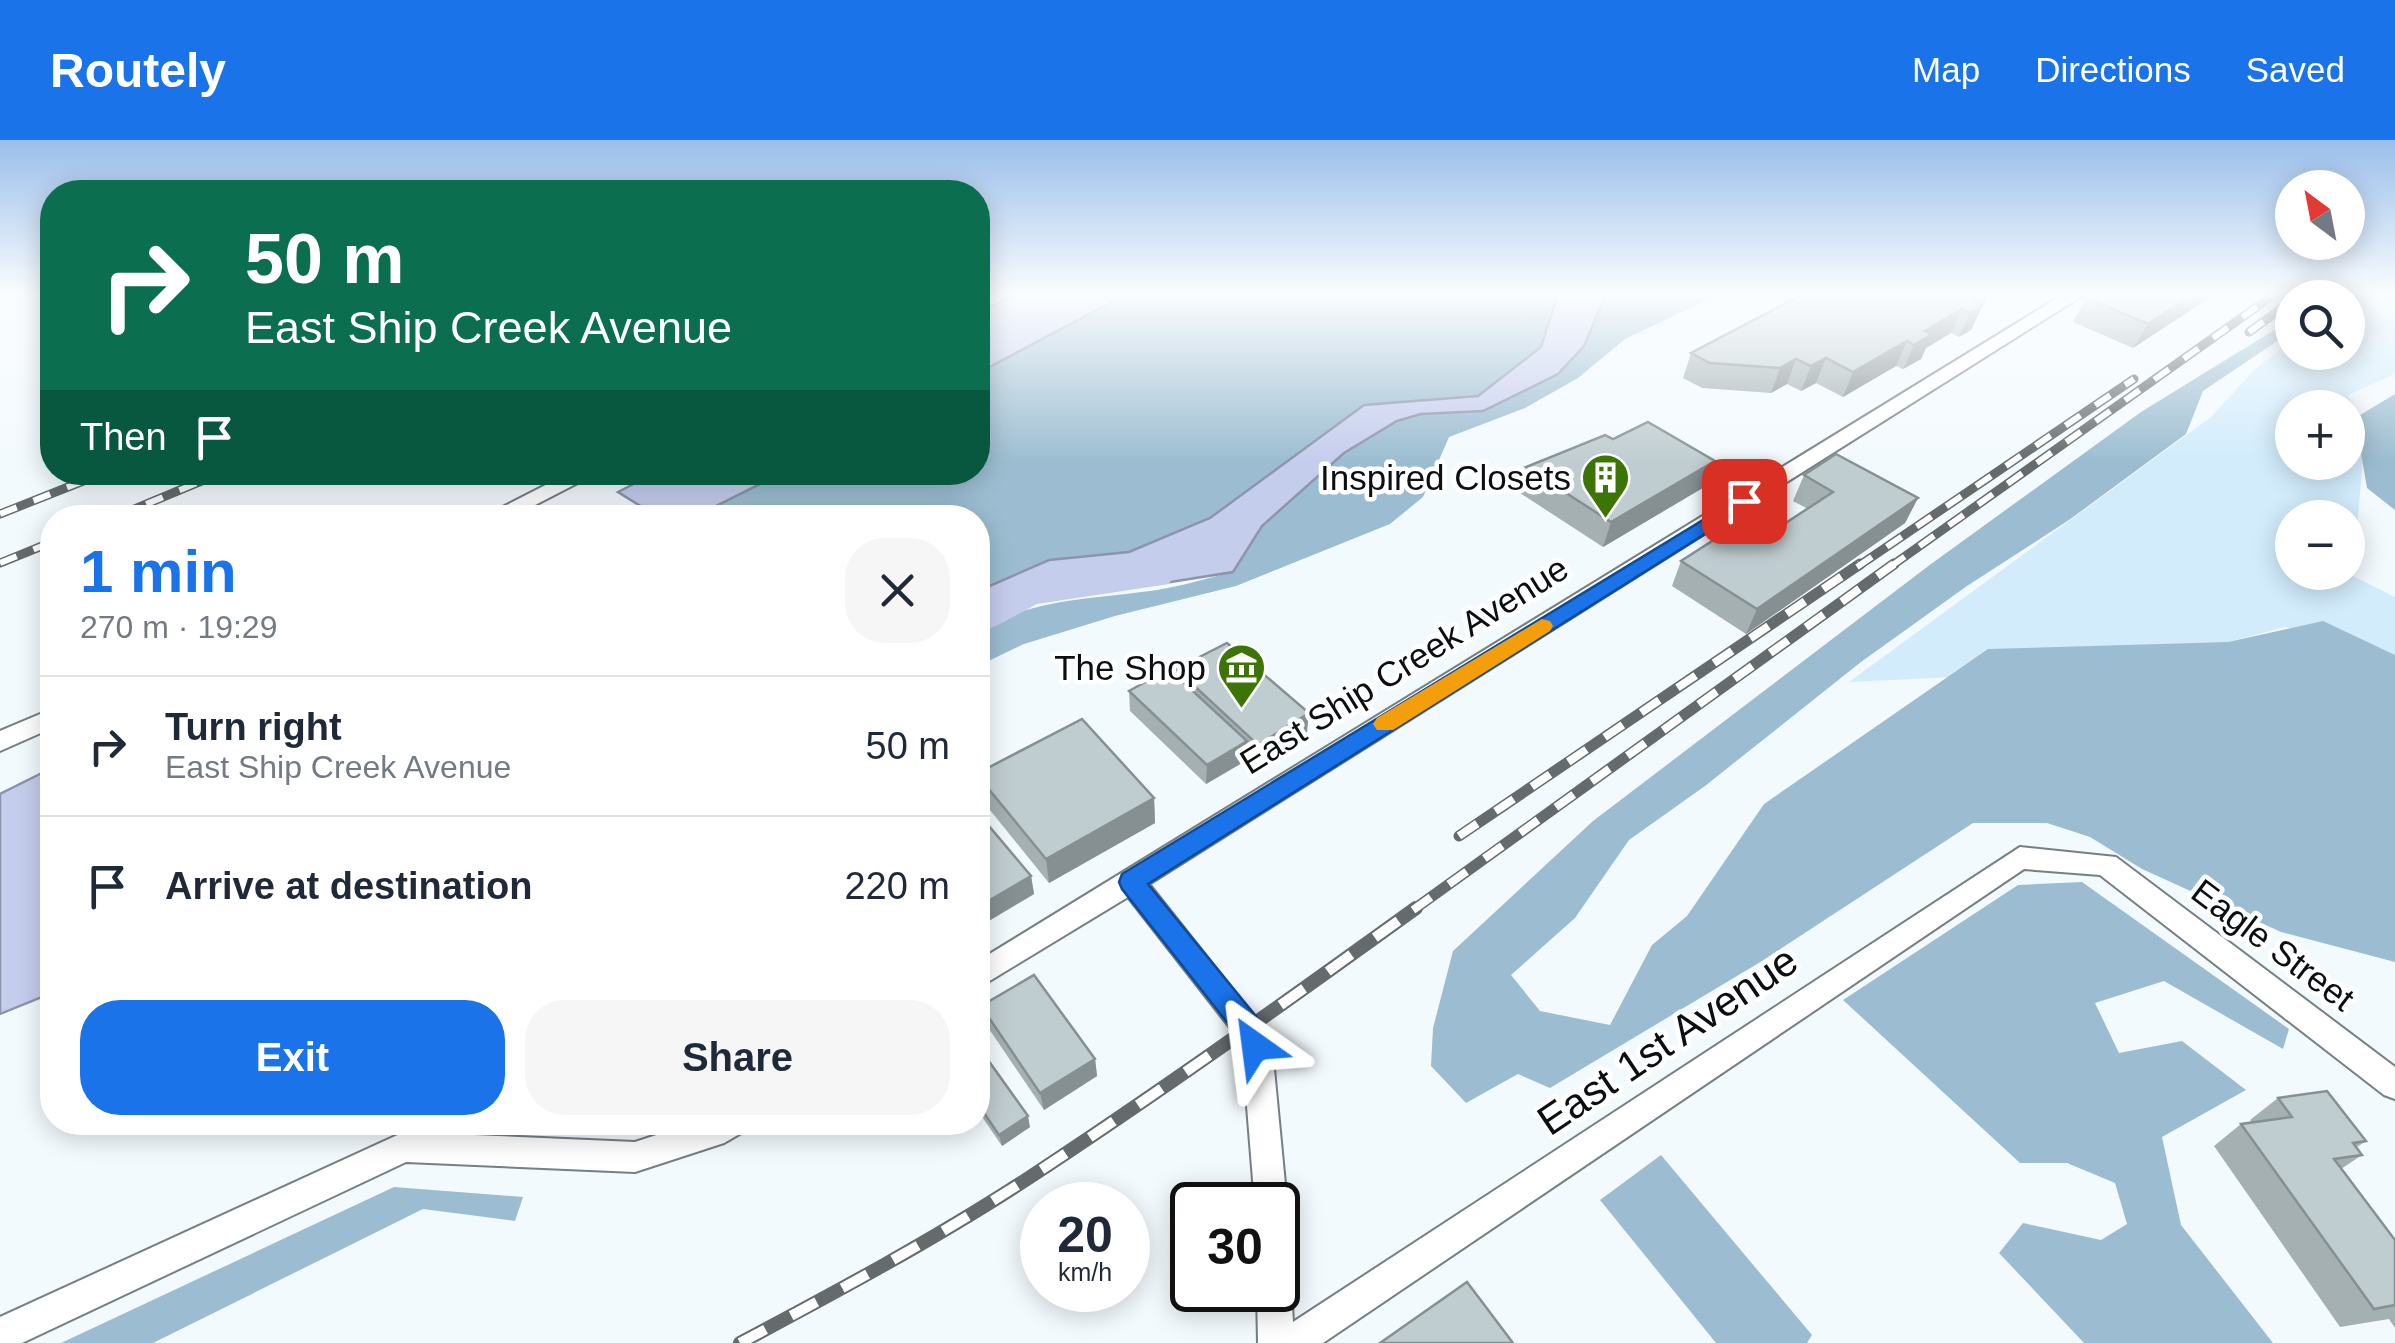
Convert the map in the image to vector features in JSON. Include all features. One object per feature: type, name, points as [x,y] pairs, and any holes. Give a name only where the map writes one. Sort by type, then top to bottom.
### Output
[{"type":"street","name":"East Ship Creek Avenue","points":[[990,969],[1986,350]]},
{"type":"street","points":[[519,505],[562,485]]},
{"type":"street","points":[[0,742],[40,724]]},
{"type":"street","name":"East 1st Avenue","points":[[1292,1343],[2020,858],[2106,865]]},
{"type":"street","name":"Eagle Street","points":[[2106,865],[2395,1085]]},
{"type":"street","points":[[1131,882],[1249,1029],[1259,1070],[1269,1182]]},
{"type":"street","points":[[0,1335],[404,1147],[635,1157],[704,1135]]},
{"type":"street","points":[[1275,1312],[1276,1343]]},
{"type":"shaded area","points":[[990,350],[1021,350],[990,367]]},
{"type":"shaded area","points":[[1021,350],[1537,350],[1478,396],[1364,405],[1210,518],[1129,552],[1049,560],[990,586],[990,505],[719,505],[759,485],[990,485],[990,367]]},
{"type":"shaded area","points":[[1537,350],[1580,350],[1558,374],[1483,411],[1421,414],[1397,421],[1344,453],[1262,526],[1233,572],[1158,584],[1051,581],[990,623],[990,586],[1049,560],[1129,552],[1210,518],[1364,405],[1478,396]]},
{"type":"shaded area","points":[[1580,350],[1612,350],[1578,378],[1525,408],[1449,437],[1423,497],[1390,524],[1236,586],[1115,616],[1024,644],[990,660],[990,625],[999,620],[1065,601],[1166,588],[1233,572],[1262,526],[1344,453],[1397,421],[1421,414],[1483,411],[1558,374]]},
{"type":"shaded area","points":[[2241,350],[2264,350],[2203,391],[2186,434],[2069,520],[1967,586],[1861,662],[1705,786],[1629,840],[1575,918],[1511,975],[1540,1011],[1610,1025],[1652,945],[1687,916],[1764,804],[1988,649],[2228,642],[2323,621],[2395,655],[2395,962],[2281,932],[2142,869],[2090,837],[2047,823],[1973,823],[1762,961],[1550,1088],[1518,1074],[1466,1103],[1431,1066],[1433,1028],[1453,951],[1593,821],[1931,564],[2141,412]]},
{"type":"shaded area","points":[[2365,350],[2395,350],[2395,374],[2359,390],[2275,390],[2275,480],[2361,480],[2359,500],[2275,500],[2275,590],[2365,590],[2365,582],[2395,597],[2395,656],[2285,627],[2126,669],[1849,682],[2211,417],[2254,370],[2275,353],[2275,370],[2365,370]]},
{"type":"shaded area","points":[[2395,394],[2395,510],[2367,488],[2365,412]]},
{"type":"shaded area","points":[[632,485],[758,485],[718,505],[639,505],[618,492]]},
{"type":"shaded area","points":[[40,774],[40,998],[0,1014],[0,794]]},
{"type":"shaded area","points":[[2082,882],[2289,1029],[2283,1049],[2164,981],[2095,1003],[2119,1053],[2182,1041],[2246,1090],[2162,1137],[2181,1225],[2273,1343],[2084,1343],[1999,1253],[2023,1223],[2101,1240],[2127,1224],[2115,1183],[2067,1163],[2020,1163],[1843,1000],[2018,885]]},
{"type":"shaded area","points":[[1661,1155],[1812,1335],[1807,1343],[1716,1343],[1600,1200]]},
{"type":"shaded area","points":[[394,1187],[523,1197],[515,1221],[423,1209],[153,1343],[61,1343]]},
{"type":"building","points":[[1891,350],[1853,372],[1826,358],[1811,366],[1796,359],[1780,368],[1710,363],[1691,353]]},
{"type":"building","points":[[1648,422],[1715,461],[1611,522],[1526,467],[1605,435],[1613,439]]},
{"type":"building","points":[[1836,454],[1918,498],[1757,609],[1681,561],[1754,514],[1778,528],[1833,492],[1804,475]]},
{"type":"building","name":"The Shop","points":[[1227,643],[1309,713],[1258,745],[1176,669]]},
{"type":"building","points":[[1169,669],[1247,741],[1207,765],[1129,691]]},
{"type":"building","points":[[1082,719],[1154,798],[1046,859],[990,791],[990,767]]},
{"type":"building","points":[[990,827],[1031,876],[990,900]]},
{"type":"building","points":[[1034,975],[1095,1059],[1040,1093],[990,1019],[990,1001]]},
{"type":"building","points":[[990,1063],[1028,1116],[999,1135],[990,1122]]},
{"type":"building","points":[[2327,1091],[2366,1141],[2353,1143],[2362,1155],[2334,1159],[2395,1240],[2395,1305],[2374,1309],[2241,1124],[2292,1117],[2278,1098]]},
{"type":"building","points":[[1467,1282],[1513,1343],[1380,1343]]},
{"type":"waterway","points":[[990,610],[1027,590],[1153,574]]},
{"type":"railway","points":[[1890,567],[2196,350]]},
{"type":"railway","points":[[1857,567],[2134,379]]},
{"type":"railway","points":[[0,514],[73,485]]},
{"type":"railway","points":[[144,505],[192,485]]},
{"type":"railway","points":[[0,563],[40,547]]},
{"type":"railway","points":[[1459,836],[1860,564]]},
{"type":"railway","points":[[1413,910],[1894,564]]},
{"type":"railway","points":[[740,1343],[919,1245],[1024,1181],[1416,908]]},
{"type":"slow traffic","points":[[1385,724],[1542,626]]},
{"type":"place","name":"Inspired Closets","points":[[1606,520]]},
{"type":"place","name":"The Shop","points":[[1241,710]]},
{"type":"route","points":[[1255,1046],[1249,1029],[1131,882],[1744,501]]}]
